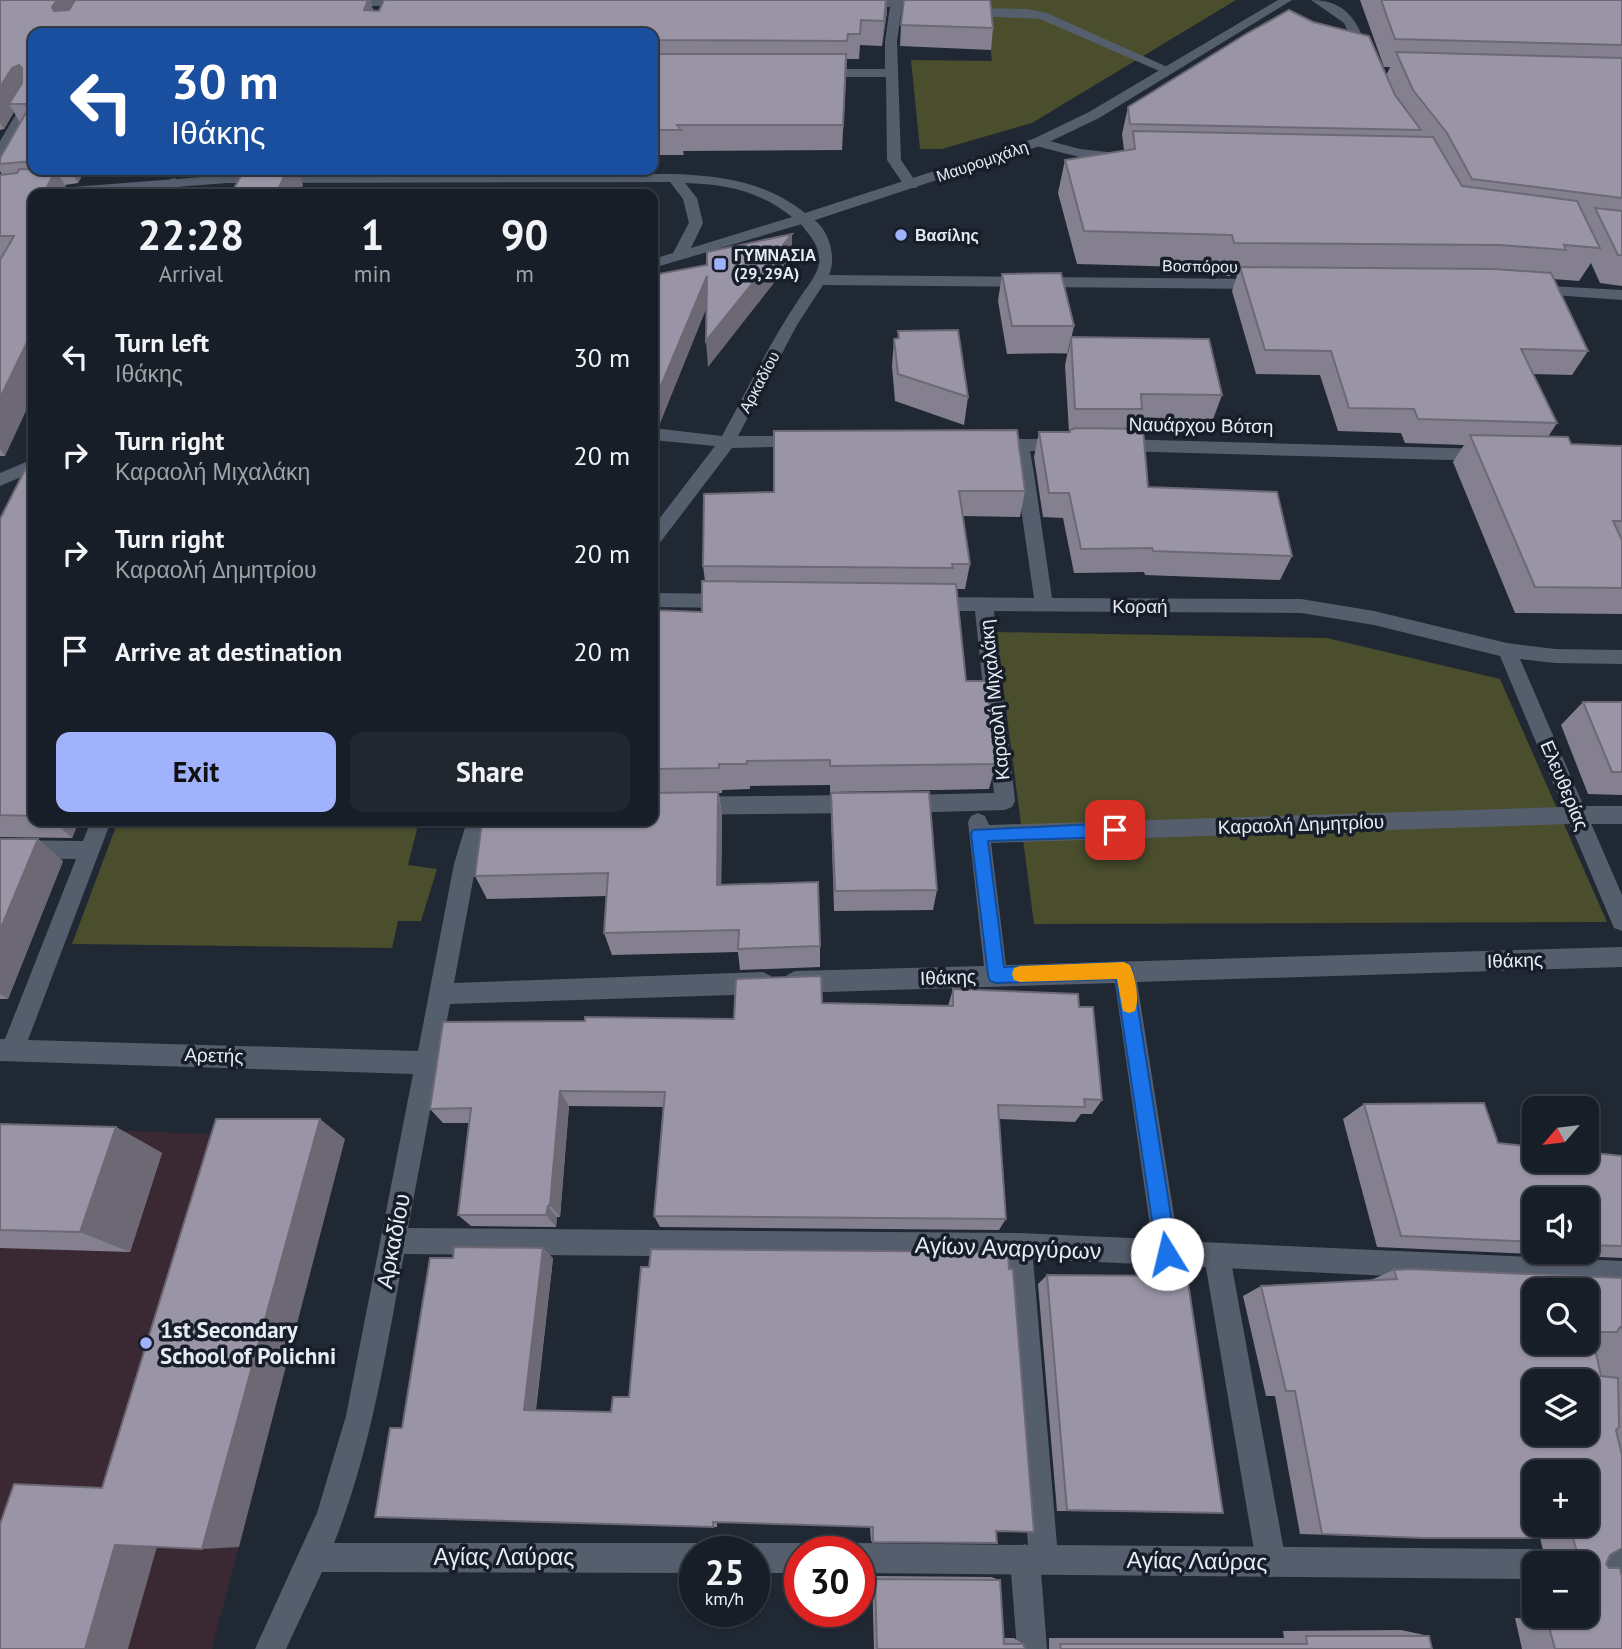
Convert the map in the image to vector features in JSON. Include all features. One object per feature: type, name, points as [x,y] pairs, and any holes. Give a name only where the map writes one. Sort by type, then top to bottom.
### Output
[{"type":"street","name":"Μαυρομιχάλη","points":[[658,262],[804,219],[1038,142],[1094,115],[1286,0]]},
{"type":"street","points":[[1317,0],[1343,12],[1349,18],[1372,73]]},
{"type":"street","points":[[324,3],[391,5],[419,2]]},
{"type":"street","points":[[842,3],[899,7],[891,73],[894,160],[911,185]]},
{"type":"street","points":[[948,12],[1013,12],[1044,16],[1168,70]]},
{"type":"street","points":[[811,72],[891,73]]},
{"type":"street","points":[[0,152],[28,105]]},
{"type":"street","points":[[1038,142],[1080,153],[1136,159]]},
{"type":"street","name":"Αρκαδίου","points":[[152,189],[316,175]]},
{"type":"street","name":"Αρκαδίου","points":[[414,175],[726,180],[749,186],[783,202],[817,233],[827,253],[827,262],[820,280],[789,326],[727,442],[658,532]]},
{"type":"street","points":[[674,178],[690,198],[696,223],[679,256]]},
{"type":"street","points":[[1585,272],[1595,294]]},
{"type":"street","name":"Βοσπόρου","points":[[820,280],[1276,285]]},
{"type":"street","points":[[1519,289],[1622,295]]},
{"type":"street","points":[[658,435],[727,442],[817,443]]},
{"type":"street","name":"Ναυάρχου Βότση","points":[[979,445],[1261,447],[1511,456]]},
{"type":"street","points":[[1021,445],[1044,605]]},
{"type":"street","points":[[0,480],[28,467]]},
{"type":"street","points":[[658,600],[749,602]]},
{"type":"street","name":"Κοραή","points":[[915,604],[1301,607],[1374,618],[1507,650],[1555,656],[1622,657]]},
{"type":"street","name":"Καραολή Μιχαλάκη","points":[[984,605],[1005,802],[975,803],[996,975]]},
{"type":"street","name":"Ελευθερίας","points":[[1507,650],[1622,921]]},
{"type":"street","points":[[658,806],[975,803]]},
{"type":"street","name":"Καραολή Δημητρίου","points":[[979,834],[1622,815]]},
{"type":"street","points":[[6,1050],[99,826]]},
{"type":"street","name":"Αρκαδίου","points":[[270,1649],[314,1557],[339,1491],[360,1416],[465,864],[476,826]]},
{"type":"street","points":[[0,849],[90,850]]},
{"type":"street","name":"Ιθάκης","points":[[442,994],[1124,970],[1622,957]]},
{"type":"street","points":[[1124,970],[1167,1254]]},
{"type":"street","name":"Αρετής","points":[[6,1050],[428,1063]]},
{"type":"street","name":"Αγίων Αναργύρων","points":[[393,1241],[1019,1246],[1217,1256],[1532,1278]]},
{"type":"street","points":[[1019,1246],[1034,1559],[1032,1649]]},
{"type":"street","points":[[1217,1256],[1271,1562]]},
{"type":"street","name":"Αγίων Αναργύρων","points":[[1581,1278],[1622,1274]]},
{"type":"street","name":"Αγίας Λαύρας","points":[[314,1557],[679,1558]]},
{"type":"street","name":"Αγίας Λαύρας","points":[[875,1559],[1522,1564]]},
{"type":"street","points":[[1599,1564],[1622,1564]]},
{"type":"shaded area","name":"1st Secondary School of Polichni","points":[[0,1126],[345,1139],[212,1649],[0,1649]]},
{"type":"green space","points":[[962,0],[1236,0],[1032,123],[942,149],[920,149],[911,60],[992,61],[987,23]]},
{"type":"green space","points":[[996,632],[1327,638],[1500,679],[1607,922],[1034,924]]},
{"type":"green space","points":[[116,826],[418,826],[408,865],[437,869],[421,921],[398,921],[392,948],[72,944]]},
{"type":"building","points":[[0,0],[57,0],[52,7],[54,11],[69,10],[75,0],[368,0],[364,10],[379,11],[384,0],[886,0],[884,21],[861,20],[860,34],[848,34],[847,41],[658,40],[658,28],[28,28],[28,104],[9,104],[22,83],[22,68],[19,65],[12,68],[0,87]]},
{"type":"building","points":[[904,0],[990,0],[993,28],[901,25]]},
{"type":"building","points":[[1381,0],[1622,0],[1622,45],[1395,39]]},
{"type":"building","points":[[1289,10],[1313,22],[1369,36],[1395,95],[1421,130],[1130,124],[1128,107]]},
{"type":"building","points":[[1396,52],[1622,58],[1622,198],[1472,179],[1447,133],[1413,90]]},
{"type":"building","points":[[658,54],[846,54],[843,125],[677,125],[681,130],[658,130]]},
{"type":"building","points":[[28,109],[28,161],[0,164],[0,158]]},
{"type":"building","points":[[1133,131],[1433,137],[1462,186],[1577,201],[1600,248],[1564,245],[1566,250],[1499,245],[1234,243],[1232,235],[1084,231],[1065,160],[1135,149]]},
{"type":"building","points":[[19,169],[28,169],[28,175],[53,175],[46,189],[28,189],[28,340],[0,398],[0,260],[14,236],[0,236],[0,175],[17,173]]},
{"type":"building","points":[[241,175],[285,175],[278,189],[234,189]]},
{"type":"building","points":[[1595,208],[1622,211],[1622,255],[1618,255]]},
{"type":"building","points":[[792,234],[706,341],[707,276],[658,393],[658,274],[707,265],[707,252]]},
{"type":"building","points":[[1240,267],[1494,269],[1551,273],[1588,351],[1521,349],[1557,423],[1418,419],[1414,409],[1349,408],[1331,351],[1265,350]]},
{"type":"building","points":[[1061,273],[1074,326],[1012,326],[1002,274]]},
{"type":"building","points":[[958,330],[968,397],[898,374],[894,339],[899,338],[898,331]]},
{"type":"building","points":[[1071,337],[1209,339],[1222,395],[1141,394],[1142,409],[1075,409]]},
{"type":"building","points":[[1076,428],[1143,429],[1148,487],[1277,492],[1292,556],[1153,551],[1152,548],[1081,549],[1069,493],[1049,493],[1039,432],[1070,432]]},
{"type":"building","points":[[1017,430],[1025,491],[959,491],[970,564],[952,564],[953,568],[703,566],[704,494],[774,492],[774,431]]},
{"type":"building","points":[[1470,435],[1568,437],[1571,444],[1622,446],[1622,521],[1613,521],[1622,540],[1622,588],[1535,587]]},
{"type":"building","points":[[28,464],[28,816],[0,815],[0,519]]},
{"type":"building","points":[[702,581],[956,584],[966,681],[987,681],[996,764],[830,766],[830,760],[747,761],[747,764],[719,764],[719,768],[658,769],[658,610],[702,612]]},
{"type":"building","points":[[1583,702],[1622,702],[1622,772],[1612,772]]},
{"type":"building","points":[[718,792],[717,885],[818,882],[820,946],[738,949],[739,930],[604,933],[608,873],[475,876],[481,826],[658,826],[658,793]]},
{"type":"building","points":[[929,792],[937,890],[835,891],[831,793]]},
{"type":"building","points":[[0,839],[38,839],[0,930]]},
{"type":"building","points":[[821,976],[822,1003],[953,1006],[953,989],[1078,994],[1079,1007],[1093,1007],[1102,1100],[1084,1099],[1085,1107],[998,1105],[1006,1219],[654,1216],[665,1092],[560,1091],[550,1205],[546,1215],[458,1215],[471,1108],[430,1109],[443,1022],[585,1021],[585,1017],[734,1019],[736,979]]},
{"type":"building","points":[[1484,1103],[1498,1143],[1522,1146],[1522,1173],[1599,1173],[1600,1153],[1622,1156],[1622,1246],[1599,1245],[1599,1187],[1522,1187],[1522,1241],[1401,1236],[1364,1104]]},
{"type":"building","points":[[216,1119],[320,1119],[202,1549],[115,1545],[85,1649],[0,1649],[0,1524],[14,1484],[102,1488]]},
{"type":"building","points":[[0,1124],[116,1127],[80,1232],[0,1230]]},
{"type":"building","points":[[454,1247],[543,1248],[524,1410],[611,1412],[613,1397],[629,1397],[641,1267],[649,1267],[651,1249],[1008,1252],[1009,1269],[1013,1269],[1034,1532],[996,1531],[997,1543],[875,1542],[873,1527],[713,1522],[713,1527],[375,1517],[390,1428],[402,1428],[430,1258],[453,1258]]},
{"type":"building","points":[[1410,1269],[1622,1278],[1622,1328],[1617,1332],[1599,1332],[1599,1278],[1522,1278],[1522,1355],[1596,1355],[1601,1376],[1618,1378],[1619,1427],[1616,1430],[1622,1455],[1622,1548],[1610,1555],[1606,1564],[1609,1568],[1620,1568],[1622,1577],[1622,1649],[1555,1649],[1549,1628],[1599,1628],[1599,1551],[1577,1551],[1573,1538],[1423,1538],[1322,1534],[1295,1391],[1286,1391],[1261,1286],[1397,1279],[1394,1270]]},
{"type":"building","points":[[1047,1275],[1187,1276],[1223,1513],[1067,1510]]},
{"type":"building","points":[[875,1579],[1000,1580],[1004,1644],[1023,1644],[1025,1649],[877,1649]]},
{"type":"building","points":[[1306,1636],[1429,1636],[1432,1649],[1061,1649],[1060,1644],[1307,1644]]},
{"type":"slow traffic","points":[[1020,974],[1124,970],[1129,1005]]},
{"type":"place","name":"Βασίλης","points":[[901,235]]},
{"type":"place","name":"ΓΥΜΝΑΣΙΑ (29, 29Α)","points":[[720,264]]},
{"type":"place","name":"1st Secondary School of Polichni","points":[[146,1343]]},
{"type":"route","points":[[1115,830],[979,834],[996,975],[1124,970],[1167,1254]]}]
